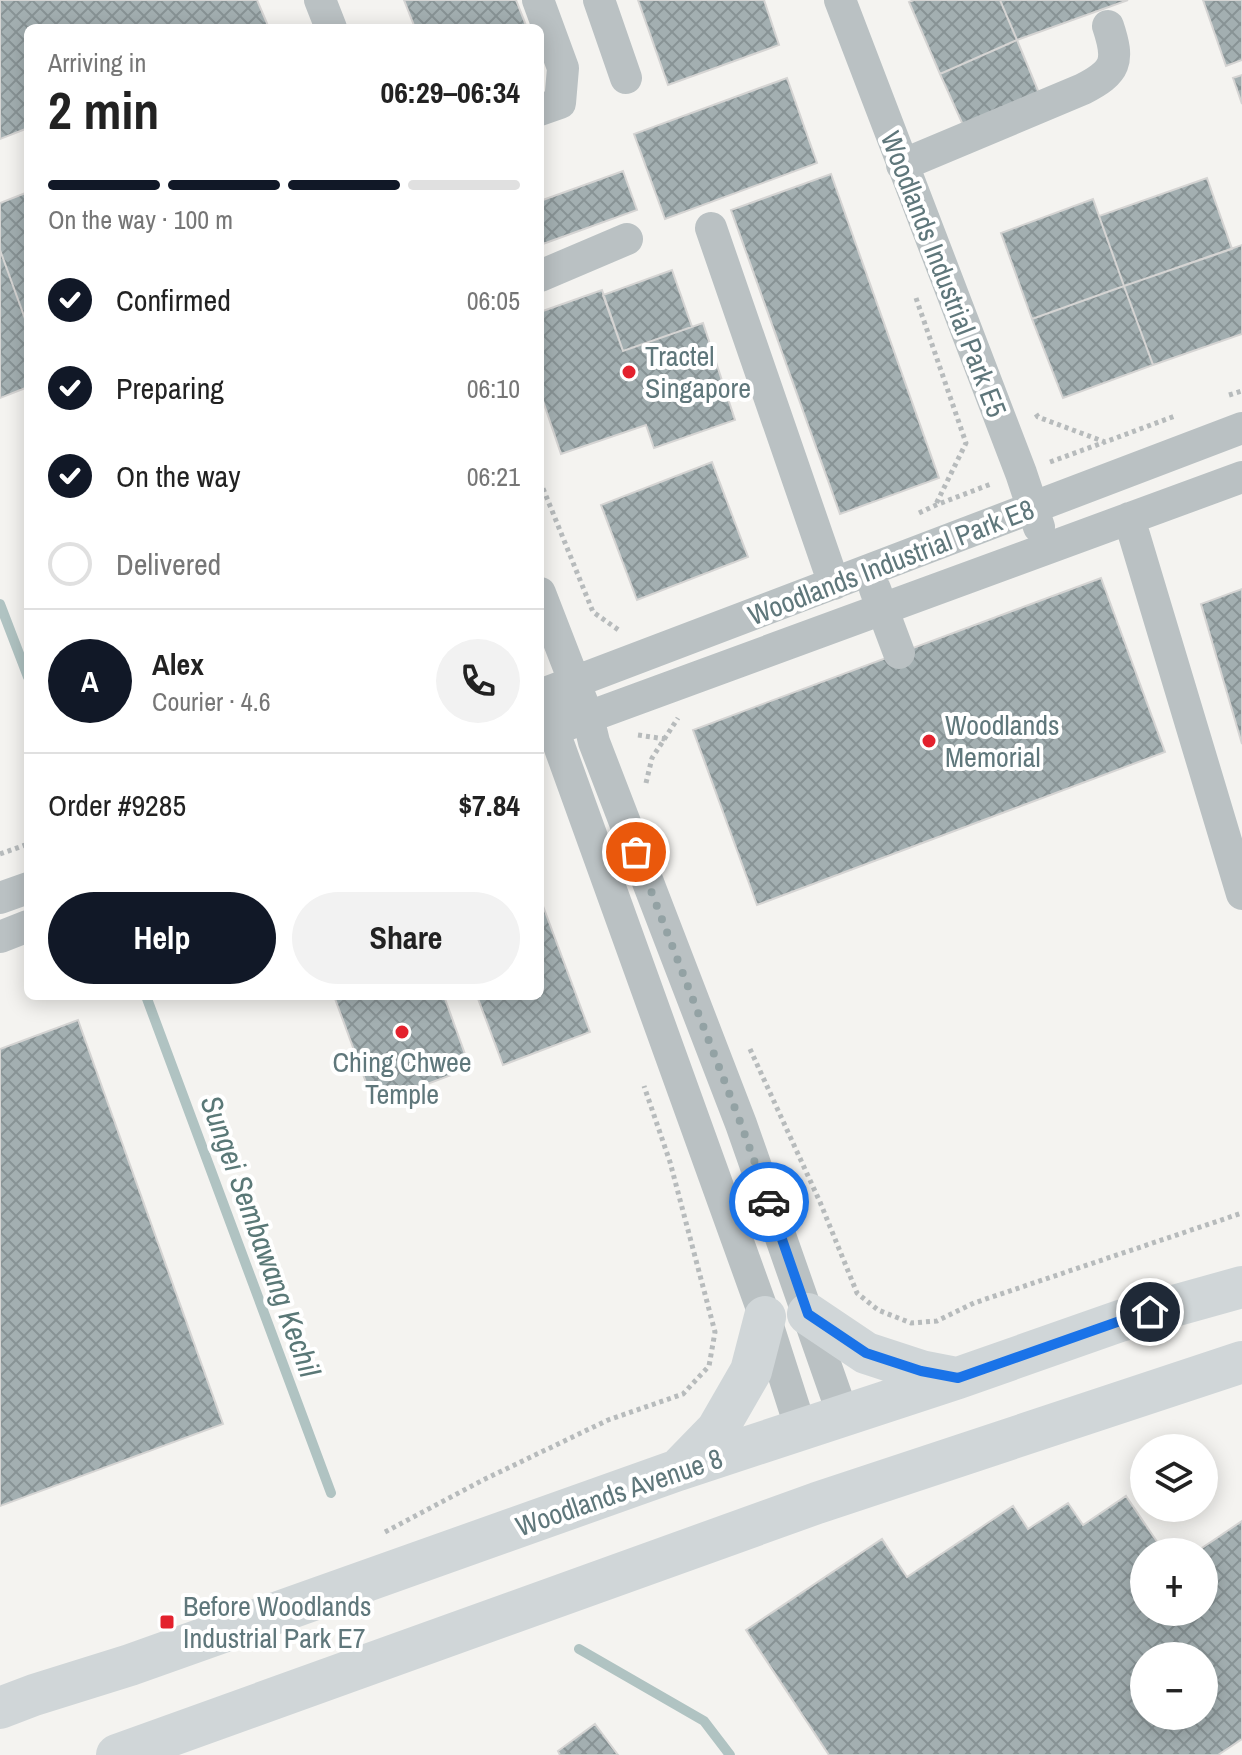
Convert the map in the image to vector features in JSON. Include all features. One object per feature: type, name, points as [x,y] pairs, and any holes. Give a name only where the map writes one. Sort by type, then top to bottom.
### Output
[{"type":"main road","name":"Woodlands Avenue 8","points":[[0,1708],[130,1665],[678,1470],[1120,1321],[1242,1287]]},
{"type":"main road","points":[[808,1314],[866,1353],[921,1371],[958,1378]]},
{"type":"main road","points":[[678,1470],[717,1430],[751,1371],[765,1317]]},
{"type":"main road","points":[[117,1755],[822,1501],[1242,1362]]},
{"type":"street","points":[[320,0],[329,24]]},
{"type":"street","points":[[538,0],[563,68],[560,103],[544,109]]},
{"type":"street","points":[[599,0],[626,78]]},
{"type":"street","name":"Woodlands Industrial Park E5","points":[[840,0],[1047,548]]},
{"type":"street","points":[[902,165],[1104,78],[1116,50],[1108,26]]},
{"type":"street","points":[[711,228],[834,584]]},
{"type":"street","points":[[544,274],[627,239]]},
{"type":"street","name":"Woodlands Industrial Park E8","points":[[544,694],[1242,428]]},
{"type":"street","name":"Woodlands Industrial Park E8","points":[[547,731],[1242,477]]},
{"type":"street","points":[[1129,518],[1242,894]]},
{"type":"street","points":[[869,570],[899,653]]},
{"type":"street","points":[[544,604],[741,1124],[843,1415]]},
{"type":"street","points":[[575,682],[547,731],[765,1317],[801,1429]]},
{"type":"street","points":[[0,898],[24,889]]},
{"type":"street","points":[[0,937],[24,928]]},
{"type":"path","points":[[916,298],[966,443],[936,505]]},
{"type":"path","points":[[1228,396],[1242,391]]},
{"type":"path","points":[[1032,403],[1038,417],[1105,442],[1187,411]]},
{"type":"path","points":[[645,783],[652,758],[678,718]]},
{"type":"path","points":[[0,854],[24,845]]},
{"type":"path","points":[[748,1044],[820,1202],[857,1293],[878,1310],[911,1323],[937,1321],[974,1303],[1242,1213]]},
{"type":"path","points":[[381,1534],[483,1480],[608,1420],[683,1394],[709,1366],[715,1332],[670,1162],[641,1078]]},
{"type":"building","points":[[0,0],[257,0],[267,24],[24,24],[24,130],[0,139]]},
{"type":"building","points":[[404,0],[516,0],[525,24],[413,24]]},
{"type":"building","points":[[638,0],[764,0],[779,45],[668,85]]},
{"type":"building","points":[[1000,0],[1017,40],[940,74],[909,2]]},
{"type":"building","points":[[1000,0],[1128,0],[1017,40]]},
{"type":"building","points":[[1203,0],[1242,0],[1242,60],[1226,66]]},
{"type":"building","points":[[1017,40],[1039,93],[963,125],[940,74]]},
{"type":"building","points":[[1242,75],[1242,104],[1233,78]]},
{"type":"building","points":[[787,78],[817,163],[665,219],[634,134]]},
{"type":"building","points":[[623,171],[637,210],[544,244],[544,200]]},
{"type":"building","points":[[831,174],[939,478],[840,514],[731,210]]},
{"type":"building","points":[[1207,178],[1232,249],[1124,286],[1099,216]]},
{"type":"building","points":[[24,194],[24,316],[0,250],[0,203]]},
{"type":"building","points":[[1093,199],[1124,286],[1032,319],[1001,233]]},
{"type":"building","points":[[1242,245],[1242,334],[1153,365],[1124,286]]},
{"type":"building","points":[[0,250],[24,316],[24,389],[0,398]]},
{"type":"building","points":[[672,270],[692,327],[623,351],[603,295]]},
{"type":"building","points":[[1124,286],[1153,365],[1063,398],[1032,319]]},
{"type":"building","name":"Tractel Singapore","points":[[602,290],[623,351],[703,323],[735,420],[654,448],[646,425],[561,454],[544,404],[544,311]]},
{"type":"building","points":[[712,462],[748,557],[637,600],[601,505]]},
{"type":"building","name":"Woodlands Memorial","points":[[1101,578],[1165,752],[757,905],[693,730]]},
{"type":"building","points":[[1242,589],[1242,744],[1201,604]]},
{"type":"building","points":[[544,909],[590,1032],[503,1065],[479,1000],[544,1000]]},
{"type":"building","name":"Ching Chwee Temple","points":[[335,1000],[445,1000],[470,1068],[374,1104]]},
{"type":"building","points":[[78,1020],[223,1424],[0,1506],[0,1049]]},
{"type":"building","points":[[1126,1496],[1130,1502],[1130,1522],[1144,1522],[1154,1538],[1130,1538],[1130,1626],[1218,1626],[1217,1538],[1242,1521],[1242,1739],[1218,1755],[829,1755],[746,1630],[882,1539],[907,1577],[1013,1506],[1028,1529],[1068,1503],[1083,1525]]},
{"type":"building","points":[[595,1724],[618,1755],[560,1755],[558,1751]]},
{"type":"waterway","name":"Sungei Sembawang Kechil","points":[[0,604],[24,667]]},
{"type":"waterway","name":"Sungei Sembawang Kechil","points":[[147,1000],[331,1493]]},
{"type":"waterway","name":"Sungei Sembawang Kechil","points":[[579,1649],[704,1721],[730,1755]]},
{"type":"way so far","points":[[636,852],[769,1202]]},
{"type":"place","name":"Tractel Singapore","points":[[629,372]]},
{"type":"place","name":"Woodlands Memorial","points":[[929,741]]},
{"type":"place","name":"Ching Chwee Temple","points":[[402,1032]]},
{"type":"place","name":"Before Woodlands Industrial Park E7","points":[[167,1622]]},
{"type":"route","points":[[769,1202],[808,1314],[866,1353],[921,1371],[958,1378],[1150,1312]]}]
